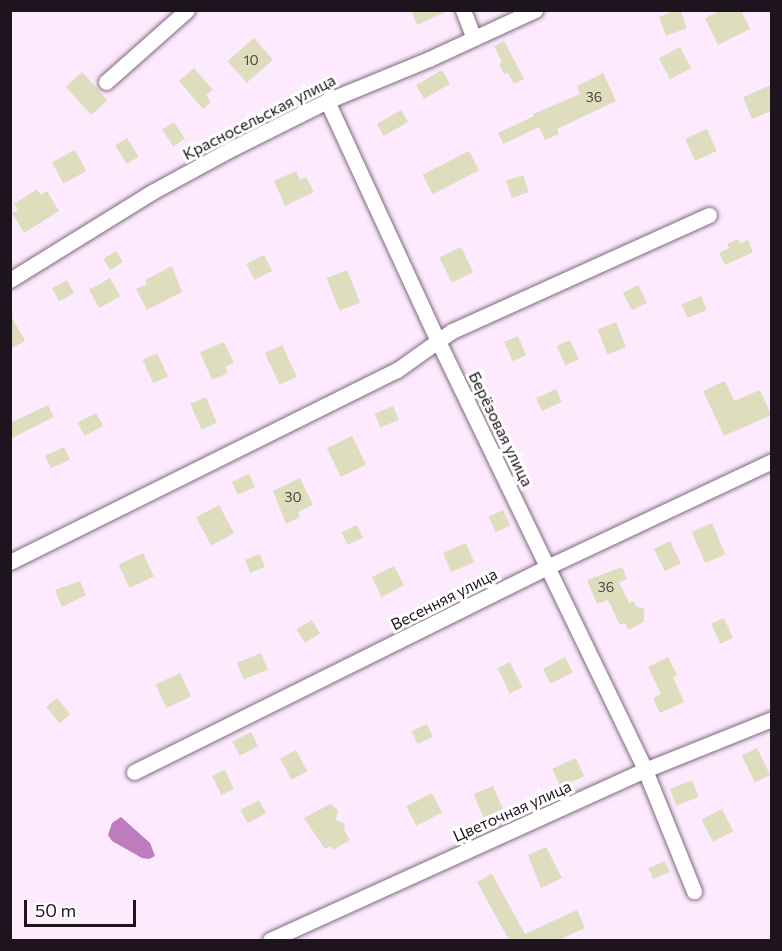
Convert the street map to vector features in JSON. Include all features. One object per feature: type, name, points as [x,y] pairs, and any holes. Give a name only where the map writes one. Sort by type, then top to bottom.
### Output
[{"type":"street","points":[[106,82],[187,10]]},
{"type":"street","points":[[463,10],[474,38]]},
{"type":"street","name":"Красносельская улица","points":[[10,280],[152,192],[327,101],[536,10]]},
{"type":"street","name":"Берёзовая улица","points":[[327,101],[438,341],[645,770],[694,891]]},
{"type":"street","points":[[10,562],[397,370],[452,331],[709,215]]},
{"type":"street","name":"Весенняя улица","points":[[134,772],[547,567],[771,460]]},
{"type":"street","name":"Цветочная улица","points":[[270,940],[645,770],[771,719]]},
{"type":"shaded area","points":[[121,817],[150,843],[155,856],[149,859],[142,858],[112,841],[108,835],[112,823]]},
{"type":"building","points":[[411,10],[450,10],[417,25]]},
{"type":"building","points":[[680,10],[687,28],[666,36],[659,17]]},
{"type":"building","points":[[722,10],[741,10],[750,29],[718,45],[705,18]]},
{"type":"building","points":[[254,38],[273,60],[247,83],[228,61]]},
{"type":"building","points":[[504,41],[524,79],[514,84],[508,73],[504,74],[499,64],[502,62],[494,46]]},
{"type":"building","points":[[680,47],[691,68],[670,79],[659,58]]},
{"type":"building","points":[[194,68],[213,90],[206,95],[211,102],[203,109],[179,81]]},
{"type":"building","points":[[442,70],[450,84],[424,99],[416,85]]},
{"type":"building","points":[[82,72],[107,100],[91,115],[66,87]]},
{"type":"building","points":[[603,73],[616,101],[557,129],[559,134],[545,140],[539,127],[503,144],[498,133],[534,116],[533,114],[580,94],[577,86]]},
{"type":"building","points":[[771,85],[771,111],[752,119],[743,97]]},
{"type":"building","points":[[401,110],[408,122],[384,136],[377,124]]},
{"type":"building","points":[[174,122],[185,139],[173,146],[162,130]]},
{"type":"building","points":[[707,129],[717,151],[695,161],[685,139]]},
{"type":"building","points":[[127,138],[139,157],[127,164],[115,145]]},
{"type":"building","points":[[75,150],[86,171],[63,183],[52,162]]},
{"type":"building","points":[[469,151],[479,171],[433,194],[423,175]]},
{"type":"building","points":[[296,171],[300,180],[306,177],[314,192],[285,206],[274,181]]},
{"type":"building","points":[[523,175],[529,192],[512,198],[506,181]]},
{"type":"building","points":[[37,189],[41,195],[47,191],[59,211],[24,233],[12,213],[18,210],[14,204]]},
{"type":"building","points":[[738,239],[740,243],[748,240],[753,252],[725,265],[719,253],[729,248],[727,244]]},
{"type":"building","points":[[461,247],[473,272],[452,283],[439,258]]},
{"type":"building","points":[[116,251],[123,262],[110,270],[103,259]]},
{"type":"building","points":[[264,255],[272,271],[254,280],[246,264]]},
{"type":"building","points":[[172,266],[182,292],[147,310],[136,289],[147,284],[145,280]]},
{"type":"building","points":[[347,270],[360,302],[340,311],[327,278]]},
{"type":"building","points":[[110,278],[120,296],[99,308],[89,290]]},
{"type":"building","points":[[67,280],[74,293],[59,301],[52,288]]},
{"type":"building","points":[[638,285],[647,303],[632,311],[623,293]]},
{"type":"building","points":[[701,296],[707,310],[688,318],[682,304]]},
{"type":"building","points":[[10,314],[25,341],[10,349]]},
{"type":"building","points":[[616,322],[626,347],[608,355],[597,329]]},
{"type":"building","points":[[518,336],[526,355],[512,361],[504,342]]},
{"type":"building","points":[[570,340],[579,359],[565,365],[556,346]]},
{"type":"building","points":[[224,342],[234,363],[225,367],[228,373],[212,380],[200,352]]},
{"type":"building","points":[[282,345],[297,377],[280,385],[265,353]]},
{"type":"building","points":[[157,353],[168,377],[153,383],[142,360]]},
{"type":"building","points":[[725,381],[734,401],[760,390],[771,415],[724,436],[703,391]]},
{"type":"building","points":[[556,389],[562,402],[542,411],[536,398]]},
{"type":"building","points":[[206,397],[217,423],[201,429],[190,404]]},
{"type":"building","points":[[48,405],[54,417],[10,439],[10,423]]},
{"type":"building","points":[[393,406],[399,420],[380,428],[375,414]]},
{"type":"building","points":[[96,413],[103,426],[85,436],[77,423]]},
{"type":"building","points":[[352,436],[366,465],[341,477],[327,448]]},
{"type":"building","points":[[64,447],[70,460],[51,469],[45,456]]},
{"type":"building","points":[[249,474],[255,487],[238,495],[232,482]]},
{"type":"building","points":[[300,478],[313,505],[298,512],[300,517],[286,524],[273,491]]},
{"type":"building","points":[[219,505],[234,533],[211,545],[196,517]]},
{"type":"building","points":[[503,510],[510,525],[496,532],[488,517]]},
{"type":"building","points":[[712,523],[725,554],[705,563],[692,532]]},
{"type":"building","points":[[357,525],[363,538],[348,545],[342,532]]},
{"type":"building","points":[[670,541],[681,563],[665,571],[654,549]]},
{"type":"building","points":[[466,543],[474,562],[451,572],[443,553]]},
{"type":"building","points":[[143,553],[154,577],[130,588],[119,564]]},
{"type":"building","points":[[260,554],[265,567],[250,573],[245,560]]},
{"type":"building","points":[[394,566],[404,586],[382,597],[372,577]]},
{"type":"building","points":[[622,567],[627,579],[619,582],[629,603],[634,601],[636,606],[644,609],[644,622],[628,630],[625,623],[620,625],[608,600],[597,604],[587,580]]},
{"type":"building","points":[[80,581],[86,595],[62,607],[55,590]]},
{"type":"building","points":[[724,618],[733,638],[720,644],[711,624]]},
{"type":"building","points":[[312,620],[320,634],[304,643],[296,629]]},
{"type":"building","points":[[261,653],[268,670],[244,679],[237,663]]},
{"type":"building","points":[[565,657],[573,672],[551,684],[543,669]]},
{"type":"building","points":[[668,657],[677,675],[673,677],[684,702],[660,713],[653,698],[661,694],[648,667]]},
{"type":"building","points":[[510,662],[522,687],[510,693],[497,668]]},
{"type":"building","points":[[180,673],[191,697],[167,708],[156,684]]},
{"type":"building","points":[[57,698],[70,714],[59,723],[46,707]]},
{"type":"building","points":[[427,724],[433,737],[418,744],[412,731]]},
{"type":"building","points":[[251,732],[258,746],[240,756],[232,742]]},
{"type":"building","points":[[757,748],[770,775],[755,782],[742,755]]},
{"type":"building","points":[[296,750],[307,771],[291,780],[280,758]]},
{"type":"building","points":[[576,758],[584,776],[560,787],[552,769]]},
{"type":"building","points":[[225,770],[234,789],[221,795],[212,776]]},
{"type":"building","points":[[692,780],[699,797],[676,806],[670,789]]},
{"type":"building","points":[[493,786],[503,809],[483,817],[474,794]]},
{"type":"building","points":[[432,793],[442,813],[416,826],[406,806]]},
{"type":"building","points":[[259,800],[266,813],[248,823],[240,810]]},
{"type":"building","points":[[330,804],[338,810],[336,820],[345,824],[344,830],[350,840],[333,850],[331,846],[325,849],[304,818]]},
{"type":"building","points":[[722,809],[733,831],[713,842],[702,819]]},
{"type":"building","points":[[546,847],[562,878],[541,888],[528,855]]},
{"type":"building","points":[[665,861],[670,872],[653,879],[649,868]]},
{"type":"building","points":[[492,874],[525,934],[577,910],[585,928],[559,940],[509,940],[477,882]]}]
